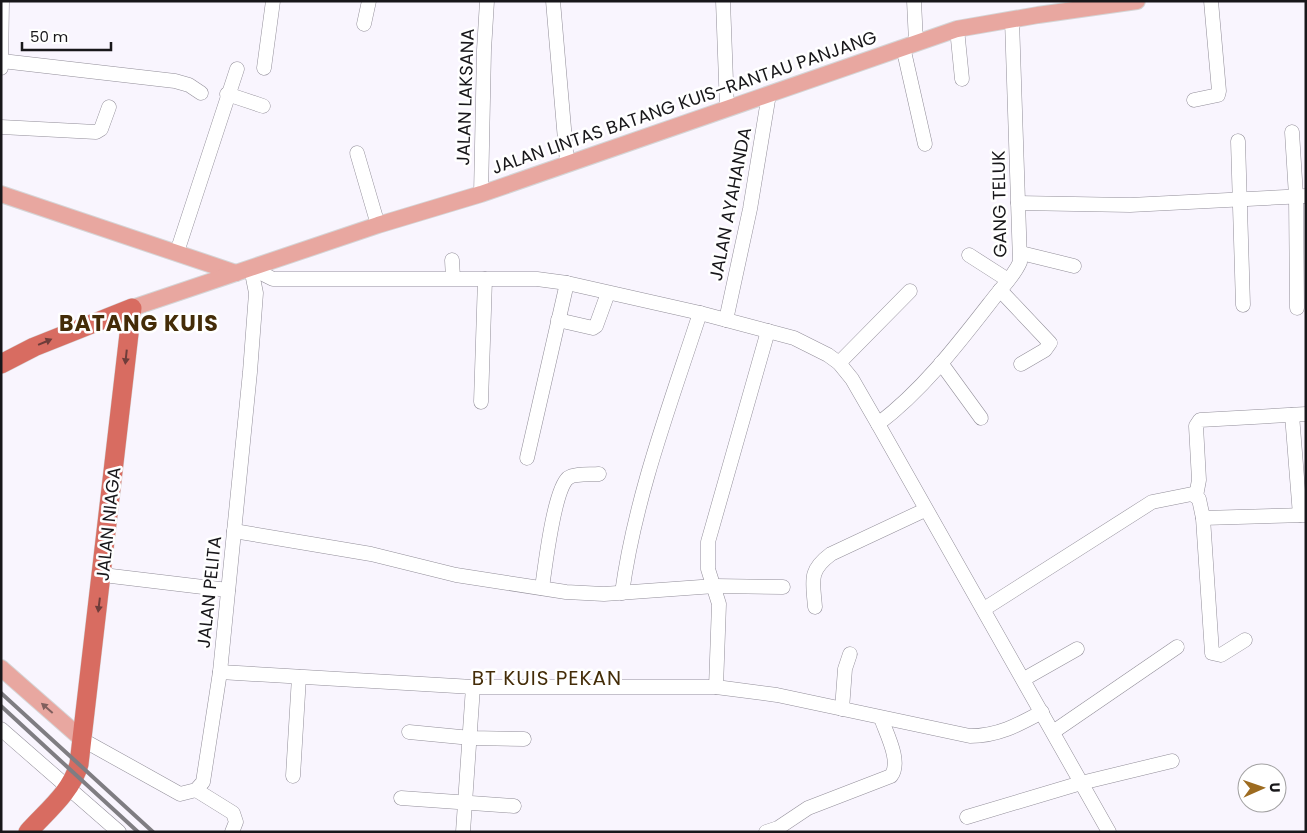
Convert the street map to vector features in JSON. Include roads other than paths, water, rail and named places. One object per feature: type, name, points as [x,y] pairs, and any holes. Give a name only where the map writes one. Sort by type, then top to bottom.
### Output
[{"type":"highway","points":[[1,364],[64,334],[132,308]]},
{"type":"highway","name":"JALAN NIAGA","points":[[70,787],[76,776],[83,740],[132,308]]},
{"type":"highway","points":[[28,832],[70,787]]},
{"type":"main road","name":"JALAN LINTAS BATANG KUIS–RANTAU PANJANG","points":[[132,308],[378,225],[481,194],[957,29],[1137,1]]},
{"type":"main road","points":[[1,194],[176,252],[243,271]]},
{"type":"main road","points":[[1,668],[83,740]]},
{"type":"street","points":[[1,68],[2,1]]},
{"type":"street","points":[[264,68],[273,1]]},
{"type":"street","points":[[364,24],[369,1]]},
{"type":"street","name":"JALAN LAKSANA","points":[[481,194],[487,1]]},
{"type":"street","points":[[552,1],[567,163]]},
{"type":"street","points":[[723,1],[727,108]]},
{"type":"street","points":[[914,1],[910,45],[926,144]]},
{"type":"street","points":[[1194,100],[1218,95],[1219,92],[1211,1]]},
{"type":"street","name":"GANG TELUK","points":[[878,424],[906,403],[941,363],[1018,266],[1021,253],[1012,20]]},
{"type":"street","points":[[957,29],[962,79]]},
{"type":"street","points":[[2,61],[176,81],[188,85],[201,93]]},
{"type":"street","points":[[176,252],[227,94],[237,69]]},
{"type":"street","points":[[227,94],[263,106]]},
{"type":"street","name":"JALAN AYAHANDA","points":[[726,320],[750,209],[769,94]]},
{"type":"street","points":[[1,127],[96,132],[101,129],[109,107]]},
{"type":"street","points":[[1292,132],[1301,196],[1297,308]]},
{"type":"street","points":[[1238,141],[1243,305]]},
{"type":"street","points":[[357,153],[378,225]]},
{"type":"street","points":[[1018,203],[1130,205],[1301,196]]},
{"type":"street","points":[[1021,253],[1074,266]]},
{"type":"street","points":[[969,255],[1004,285],[1050,343],[1045,350],[1021,364]]},
{"type":"street","points":[[452,260],[454,278]]},
{"type":"street","points":[[243,271],[272,279],[485,278],[567,283],[700,313],[794,338],[815,347],[839,363],[852,379],[925,510],[1054,732],[1108,832]]},
{"type":"street","name":"JALAN PELITA","points":[[196,790],[205,775],[220,672],[256,302],[255,286],[243,271]]},
{"type":"street","points":[[481,402],[485,278]]},
{"type":"street","points":[[527,458],[567,283]]},
{"type":"street","points":[[839,363],[910,290]]},
{"type":"street","points":[[558,320],[593,328],[596,326],[608,293]]},
{"type":"street","points":[[622,593],[630,547],[653,457],[700,313]]},
{"type":"street","points":[[716,687],[719,604],[715,586],[708,569],[708,542],[768,332]]},
{"type":"street","points":[[941,363],[981,418]]},
{"type":"street","points":[[1203,518],[1303,515],[1299,415],[1200,420],[1196,426],[1199,480],[1196,496],[1203,518],[1212,653],[1221,655],[1245,640]]},
{"type":"street","points":[[542,588],[552,521],[566,481],[573,476],[599,474]]},
{"type":"street","points":[[984,609],[1152,502],[1192,494],[1196,496]]},
{"type":"street","points":[[815,607],[814,572],[830,554],[925,510]]},
{"type":"street","points":[[234,531],[311,542],[456,574],[589,594],[715,586],[783,587]]},
{"type":"street","points":[[103,575],[228,590]]},
{"type":"street","points":[[1054,732],[1178,647]]},
{"type":"street","points":[[1024,679],[1077,649]]},
{"type":"street","points":[[842,709],[845,669],[850,654]]},
{"type":"street","points":[[220,672],[473,687],[716,687],[777,695],[958,734],[987,736],[1011,729],[1042,712]]},
{"type":"street","points":[[293,776],[299,677]]},
{"type":"street","points":[[463,832],[471,738],[473,687]]},
{"type":"street","points":[[766,832],[778,828],[808,808],[891,776],[895,769],[895,760],[881,718]]},
{"type":"street","points":[[1,729],[70,787],[119,832]]},
{"type":"street","points":[[409,732],[471,738],[524,739]]},
{"type":"street","points":[[83,740],[174,792],[185,794],[196,790],[234,813],[236,822],[232,832]]},
{"type":"street","points":[[967,817],[1081,783],[1172,761]]},
{"type":"street","points":[[400,798],[466,801],[514,806]]},
{"type":"railway","points":[[1,693],[153,832]]},
{"type":"railway","points":[[1,706],[138,832]]},
{"type":"district","name":"BATANG KUIS","points":[[139,323]]},
{"type":"district","name":"BT KUIS PEKAN","points":[[547,678]]}]
